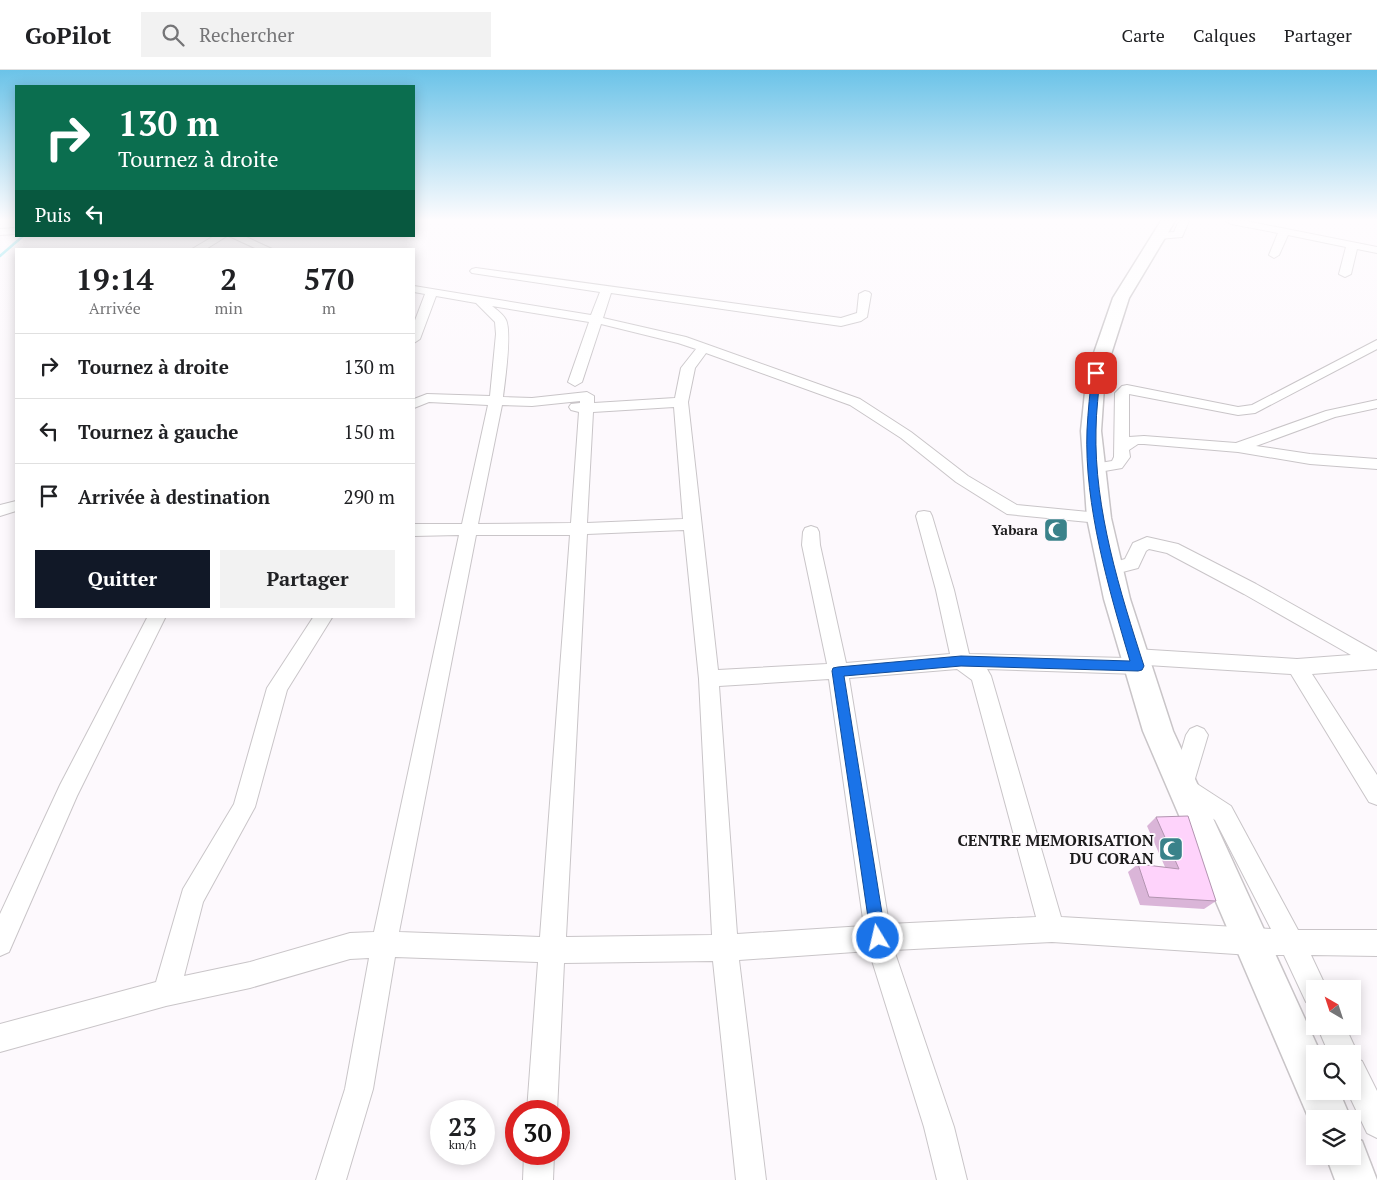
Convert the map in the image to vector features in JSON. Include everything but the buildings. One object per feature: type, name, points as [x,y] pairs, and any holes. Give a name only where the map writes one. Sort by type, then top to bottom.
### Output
[{"type":"highway","points":[[1136,273],[1121,298],[1096,373],[1091,430],[1099,518],[1117,598],[1158,731],[1306,1066]]},
{"type":"highway","points":[[1351,1165],[1358,1180]]},
{"type":"street","points":[[488,273],[841,322],[857,318],[863,314],[866,294]]},
{"type":"street","points":[[415,290],[596,320],[682,340],[855,402],[906,435],[962,479],[1013,510],[1099,518]]},
{"type":"street","points":[[575,382],[606,290]]},
{"type":"street","points":[[415,336],[431,293]]},
{"type":"street","points":[[332,1180],[359,1089],[384,944],[434,688],[496,401],[502,334],[501,322],[481,302]]},
{"type":"street","points":[[1093,468],[1117,465],[1122,457],[1126,441],[1122,393],[1127,389],[1238,411],[1255,409],[1377,344]]},
{"type":"street","points":[[703,348],[688,368],[681,402],[709,679],[725,948],[750,1180]]},
{"type":"street","points":[[420,396],[532,402],[587,396],[543,1100]]},
{"type":"street","points":[[586,408],[681,402]]},
{"type":"street","points":[[1238,448],[1331,414],[1377,404]]},
{"type":"street","points":[[1126,441],[1238,448],[1310,459],[1377,464]]},
{"type":"street","points":[[0,511],[15,506]]},
{"type":"street","points":[[924,516],[946,590],[961,661],[981,676],[1052,929]]},
{"type":"street","points":[[415,530],[470,528],[580,529],[692,524]]},
{"type":"street","points":[[811,532],[811,545],[838,671],[878,938],[888,975],[939,1127],[952,1180]]},
{"type":"street","points":[[1111,569],[1132,564],[1139,547],[1147,543],[1172,548],[1250,589],[1377,661]]},
{"type":"street","points":[[0,942],[68,792],[156,618]]},
{"type":"street","points":[[166,993],[192,898],[244,807],[277,688],[323,618]]},
{"type":"street","points":[[709,679],[961,661],[1136,662],[1296,667],[1377,661]]},
{"type":"street","points":[[1296,667],[1377,795]]},
{"type":"street","points":[[1198,735],[1182,786],[1223,814],[1291,942],[1309,980]]},
{"type":"street","points":[[0,1038],[166,993],[250,975],[350,946],[384,944],[551,950],[725,948],[1052,929],[1250,942],[1377,943]]},
{"type":"street","points":[[1361,1090],[1377,1123]]},
{"type":"street","points":[[538,1180],[539,1165]]},
{"type":"place","name":"Yabara","points":[[1056,530]]},
{"type":"place","name":"CENTRE MEMORISATION DU CORAN","points":[[1171,849]]},
{"type":"route","points":[[878,938],[838,671],[961,661],[1138,666],[1117,598],[1099,518],[1091,430],[1096,373]]}]
